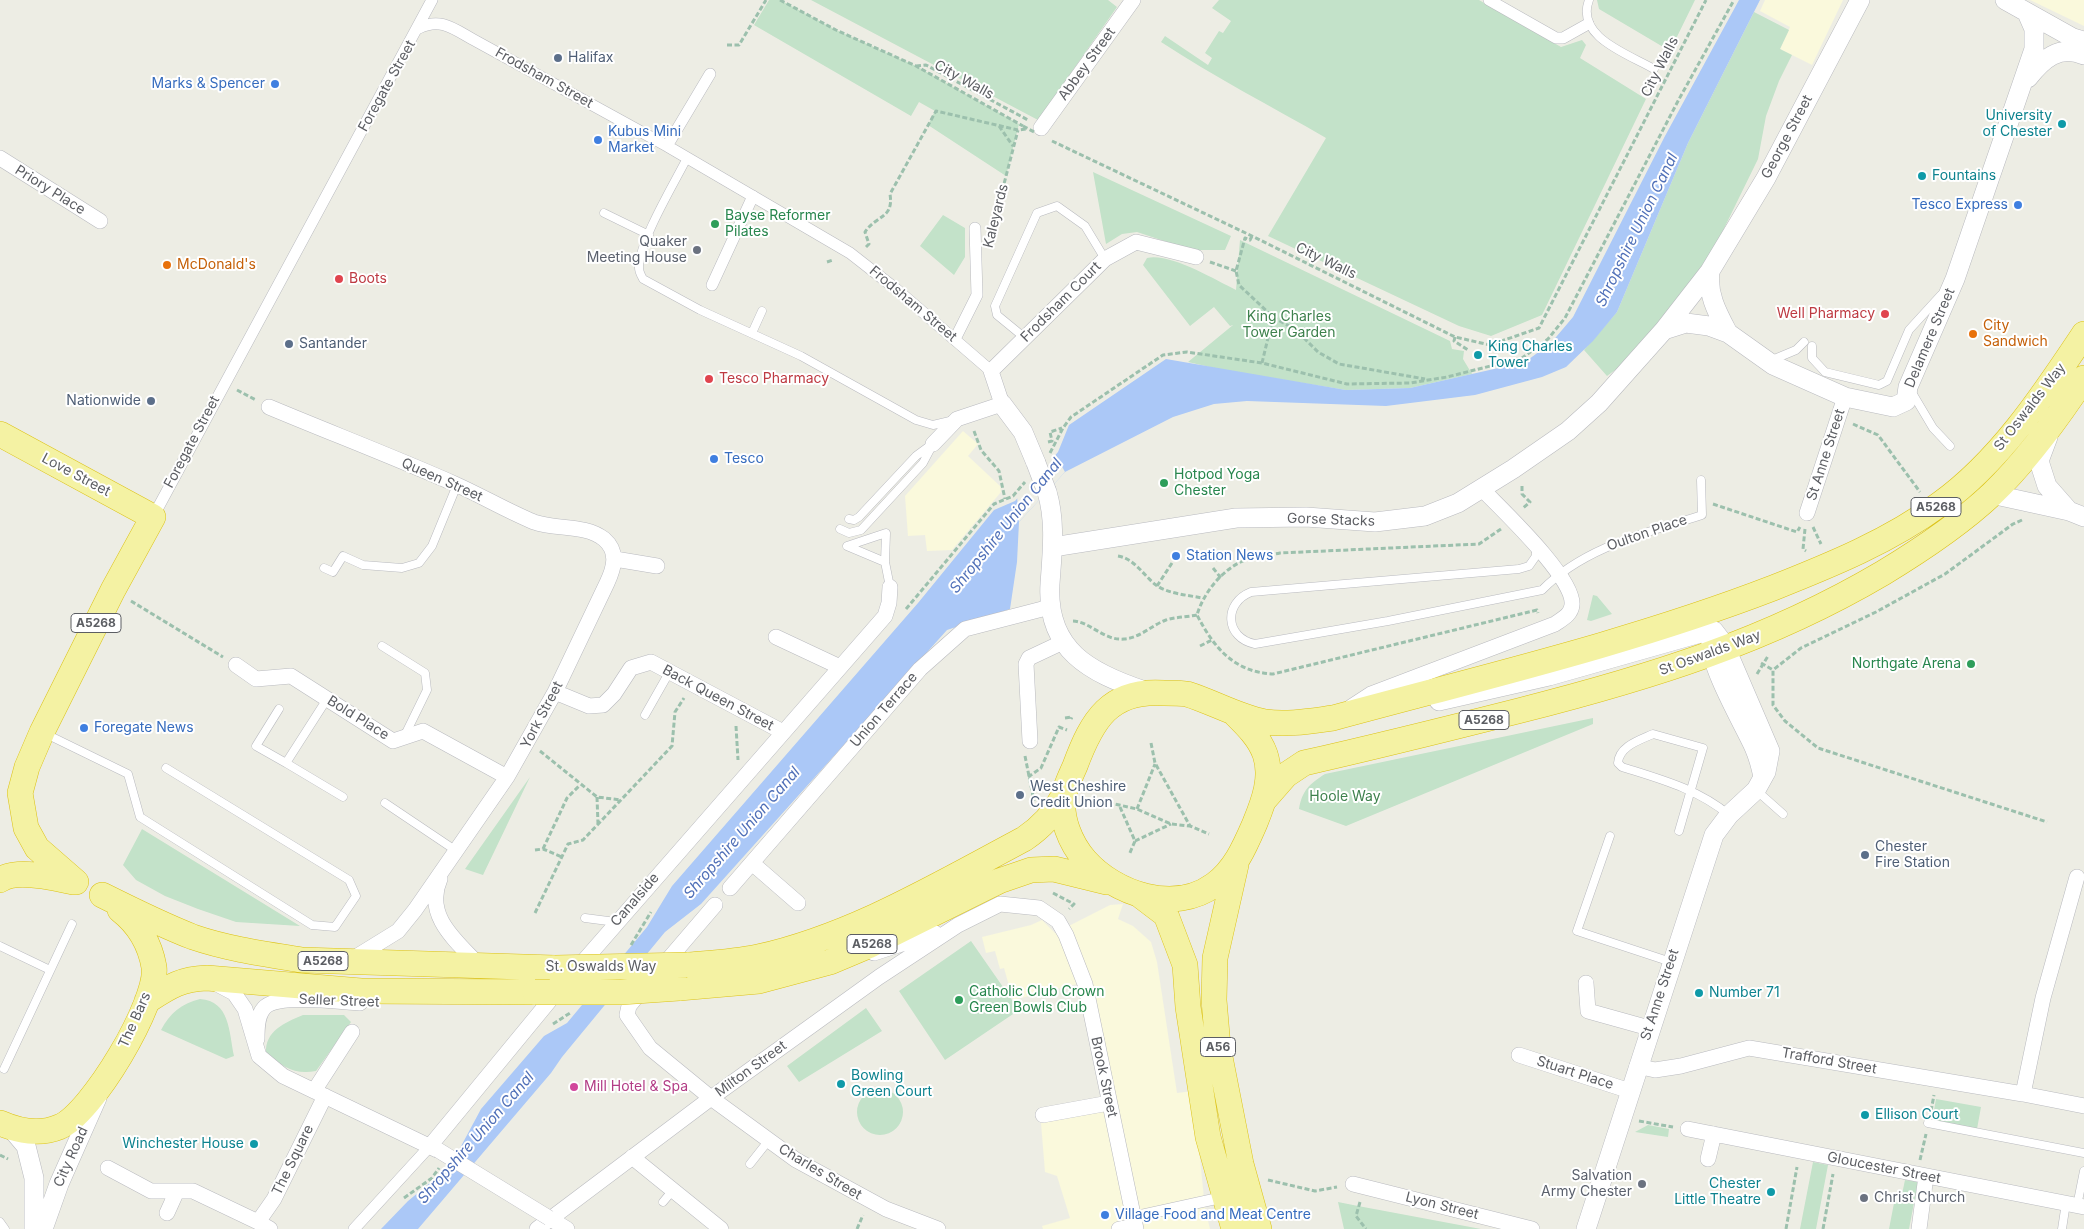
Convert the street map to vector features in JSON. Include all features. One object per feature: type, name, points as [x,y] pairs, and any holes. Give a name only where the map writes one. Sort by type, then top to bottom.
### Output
[{"type":"highway","name":"St Oswalds Way","points":[[1333,718],[1592,647],[1731,604],[1860,551],[1906,527],[1942,503],[1979,470],[2011,434],[2084,334]]},
{"type":"highway","name":"St Oswalds Way","points":[[1264,799],[1286,775],[1304,763],[1585,694],[1839,599],[1931,544],[1991,494],[2021,463],[2052,424],[2084,378]]},
{"type":"highway","name":"Love Street","points":[[0,434],[153,516]]},
{"type":"highway","name":"Foregate Street","points":[[76,882],[37,848],[26,828],[20,793],[27,767],[42,732],[113,590],[153,516]]},
{"type":"highway","name":"A5268","points":[[1145,691],[1185,694],[1265,722],[1290,723],[1333,718]]},
{"type":"highway","points":[[1140,896],[1112,883],[1094,870],[1080,854],[1069,835],[1064,816],[1064,795],[1084,741],[1096,720],[1126,696],[1145,691]]},
{"type":"highway","name":"A5268","points":[[1140,896],[1172,898],[1196,895],[1215,885],[1236,862],[1264,799],[1268,774],[1264,753],[1250,729],[1233,712]]},
{"type":"highway","name":"St. Oswalds Way","points":[[146,1001],[168,987],[187,979],[207,978],[361,991],[621,992],[758,957],[832,935],[968,869],[1024,839],[1044,824],[1056,810],[1064,795]]},
{"type":"highway","name":"A56","points":[[1236,862],[1215,958],[1214,1000],[1218,1047],[1240,1164],[1259,1229]]},
{"type":"highway","name":"St. Oswalds Way","points":[[102,895],[194,937],[236,949],[302,960],[478,964],[759,981],[830,962],[876,943],[999,881],[1031,870],[1054,869],[1112,883]]},
{"type":"highway","name":"The Bars","points":[[0,880],[17,875],[45,876],[76,882],[102,895],[134,921],[146,942],[154,969],[146,1001],[102,1085],[80,1113],[60,1127],[39,1132],[5,1125]]},
{"type":"highway","name":"A56","points":[[1140,896],[1166,915],[1185,965],[1188,1007],[1208,1137],[1234,1229]]},
{"type":"street","name":"Foregate Street","points":[[153,516],[223,383],[419,28],[432,0]]},
{"type":"street","name":"Abbey Street","points":[[1039,130],[1133,0]]},
{"type":"street","points":[[1489,0],[1556,38],[1563,38],[1588,24]]},
{"type":"street","name":"George Street","points":[[1664,330],[1710,270],[1766,178],[1860,0]]},
{"type":"street","points":[[2005,0],[2073,38],[2084,41]]},
{"type":"street","name":"Delamere Street","points":[[1664,330],[1686,322],[1728,332],[1768,361],[1794,376],[1845,397],[1894,406],[1906,401],[1908,387],[1955,278],[2034,49],[2034,29],[2027,13]]},
{"type":"street","name":"Frodsham Street","points":[[419,28],[430,22],[443,24],[667,146],[850,253],[896,289],[991,371],[1002,404],[1023,432],[1038,464],[1050,502],[1053,547]]},
{"type":"street","name":"Delamere Street","points":[[2019,89],[2038,65],[2056,53],[2068,51],[2084,55]]},
{"type":"street","points":[[667,146],[710,74]]},
{"type":"street","name":"Priory Place","points":[[0,158],[100,221]]},
{"type":"street","points":[[712,285],[753,196]]},
{"type":"street","name":"Kaleyards","points":[[955,339],[977,295],[975,228]]},
{"type":"street","name":"Frodsham Court","points":[[991,371],[1104,259],[1136,242],[1196,257]]},
{"type":"street","name":"Delamere Street","points":[[1710,270],[1708,286],[1714,306],[1728,332]]},
{"type":"street","name":"Gorse Stacks","points":[[1053,547],[1236,518],[1306,517],[1375,522],[1424,516],[1458,503],[1482,489],[1568,431],[1600,403],[1664,330]]},
{"type":"street","name":"St Anne Street","points":[[1807,514],[1845,397]]},
{"type":"street","points":[[933,444],[962,417],[1002,404]]},
{"type":"street","name":"Queen Street","points":[[269,407],[457,485],[536,523],[596,533],[606,540],[613,550],[615,559]]},
{"type":"street","points":[[2052,424],[2039,461],[2047,486],[2076,514]]},
{"type":"street","points":[[1333,718],[1371,694],[1555,624],[1568,616],[1572,604],[1570,592],[1558,574],[1536,543],[1482,489]]},
{"type":"street","points":[[1991,494],[2076,514]]},
{"type":"street","points":[[1053,547],[1050,607],[1063,642],[1080,662],[1111,680],[1145,691]]},
{"type":"street","points":[[615,559],[657,566]]},
{"type":"street","name":"York Street","points":[[452,855],[507,777],[555,692],[610,576],[615,559]]},
{"type":"street","name":"Canalside","points":[[354,1229],[434,1148],[616,922],[885,616],[889,603],[890,587]]},
{"type":"street","points":[[1718,645],[1731,604]]},
{"type":"street","name":"Union Terrace","points":[[730,888],[920,669],[966,630],[1050,607]]},
{"type":"street","points":[[1406,698],[1429,703],[1485,692],[1704,632],[1718,645],[1741,724],[1754,747],[1760,783]]},
{"type":"street","points":[[776,637],[840,667]]},
{"type":"street","points":[[1030,741],[1026,664],[1029,658],[1063,642]]},
{"type":"street","name":"Back Queen Street","points":[[555,692],[589,706],[603,705],[614,694],[631,668],[650,662],[783,732]]},
{"type":"street","name":"Bold Place","points":[[236,665],[256,679],[291,676],[393,741],[422,732],[507,777]]},
{"type":"street","name":"St Anne Street","points":[[1586,1229],[1649,1028],[1714,835],[1729,815],[1760,783]]},
{"type":"street","points":[[349,961],[398,931],[415,910],[452,855]]},
{"type":"street","points":[[452,855],[436,888],[435,903],[438,918],[478,964]]},
{"type":"street","points":[[752,863],[798,903]]},
{"type":"street","points":[[2024,1094],[2043,998],[2081,878]]},
{"type":"street","name":"Milton Street","points":[[538,1229],[549,1218],[711,1098],[880,977],[958,925],[1000,904],[1039,908]]},
{"type":"street","name":"Charles Street","points":[[715,905],[629,1006],[628,1015],[650,1048],[711,1098],[796,1160],[840,1186],[886,1209],[938,1229]]},
{"type":"street","name":"Brook Street","points":[[1039,908],[1058,922],[1066,934],[1085,984],[1135,1224]]},
{"type":"street","name":"Milton Street","points":[[830,962],[887,950],[958,925]]},
{"type":"street","points":[[207,978],[234,994],[245,1009],[259,1056],[283,1076],[434,1148],[567,1229]]},
{"type":"street","points":[[1586,983],[1588,1011],[1649,1028]]},
{"type":"street","name":"Seller Street","points":[[257,1048],[259,1018],[264,1008],[272,1003],[286,1000],[381,1003],[457,992]]},
{"type":"street","name":"The Square","points":[[108,1168],[151,1191],[194,1192],[264,1225],[320,1093],[352,1032]]},
{"type":"street","name":"Trafford Street","points":[[1637,1066],[1655,1070],[1681,1066],[1749,1048],[2024,1094],[2084,1106]]},
{"type":"street","name":"Stuart Place","points":[[1519,1055],[1630,1091]]},
{"type":"street","name":"City Road","points":[[34,1229],[58,1184],[102,1085]]},
{"type":"street","points":[[1042,1116],[1109,1102]]},
{"type":"street","name":"City Road","points":[[5,1125],[26,1146],[34,1178],[34,1229]]},
{"type":"street","name":"Gloucester Street","points":[[1688,1130],[2076,1205]]},
{"type":"street","points":[[1708,1159],[1714,1134]]},
{"type":"street","points":[[632,1157],[668,1196],[721,1229]]},
{"type":"street","points":[[1919,1229],[1926,1176]]},
{"type":"street","name":"Lyon Street","points":[[1359,1186],[1532,1229]]},
{"type":"street","points":[[167,1213],[177,1191]]},
{"type":"street","points":[[1118,1229],[1224,1197]]},
{"type":"lane","points":[[1589,0],[1586,6],[1588,24],[1594,35],[1654,69]]},
{"type":"lane","points":[[687,158],[649,235],[640,259],[638,270],[643,279],[700,310],[802,356],[916,420],[933,425],[962,417]]},
{"type":"lane","points":[[1025,338],[997,315],[995,306],[1037,212],[1057,206],[1085,226],[1104,259]]},
{"type":"lane","points":[[604,213],[649,235]]},
{"type":"lane","points":[[1812,346],[1812,358],[1825,372],[1879,385],[1886,381],[1909,330],[1955,278]]},
{"type":"lane","points":[[752,333],[762,311]]},
{"type":"lane","points":[[1768,361],[1785,357],[1804,342]]},
{"type":"lane","points":[[1908,387],[1933,428],[1950,446]]},
{"type":"lane","points":[[849,519],[854,520],[859,517],[916,456],[933,444]]},
{"type":"lane","points":[[840,529],[849,533],[861,530],[923,463],[933,444]]},
{"type":"lane","name":"Oulton Place","points":[[1558,574],[1610,545],[1702,515],[1700,480]]},
{"type":"lane","points":[[324,568],[333,572],[344,556],[363,565],[402,568],[419,563],[432,546],[457,485]]},
{"type":"lane","name":"Canalside","points":[[885,562],[847,546],[886,533],[885,562],[890,587]]},
{"type":"lane","points":[[1536,543],[1536,556],[1529,566],[1519,569],[1251,592],[1237,600],[1231,614],[1233,627],[1243,640],[1255,644],[1388,621],[1542,590],[1558,574]]},
{"type":"lane","points":[[382,646],[425,673],[427,690],[403,739]]},
{"type":"lane","points":[[645,715],[670,671]]},
{"type":"lane","points":[[286,763],[327,699]]},
{"type":"lane","points":[[279,708],[256,746],[343,797]]},
{"type":"lane","points":[[42,732],[128,774],[140,817],[312,925],[335,927],[356,896],[349,880],[166,768]]},
{"type":"lane","points":[[1679,831],[1691,792],[1704,748],[1654,734],[1636,741],[1621,753],[1618,763],[1622,767],[1675,784],[1691,792],[1713,802],[1729,815]]},
{"type":"lane","points":[[1760,783],[1783,814]]},
{"type":"lane","points":[[384,803],[452,855]]},
{"type":"lane","points":[[1610,836],[1577,932],[1671,962]]},
{"type":"lane","points":[[586,918],[616,922]]},
{"type":"lane","points":[[4,1069],[72,924]]},
{"type":"lane","points":[[0,946],[50,970]]},
{"type":"lane","points":[[1928,1123],[2084,1153]]},
{"type":"lane","points":[[750,1164],[769,1140]]},
{"type":"lane","points":[[2062,1229],[2076,1205],[2084,1171]]},
{"type":"lane","points":[[0,1222],[5,1229]]},
{"type":"path","points":[[727,45],[738,45],[766,0]]},
{"type":"path","name":"City Walls","points":[[780,0],[836,30],[916,66],[1023,126],[1039,130],[1455,337],[1490,345],[1539,328],[1706,0]]},
{"type":"path","points":[[914,600],[994,504],[1013,496],[1038,464],[1054,448],[1063,428],[1071,417],[1164,355],[1187,352],[1262,363],[1348,384],[1410,383],[1522,358],[1548,339],[1565,318],[1678,101],[1734,0]]},
{"type":"path","points":[[916,66],[926,65],[1039,130]]},
{"type":"path","points":[[850,253],[866,248],[869,244],[865,232],[870,225],[886,215],[892,205],[890,194],[936,111],[1018,130],[1039,130]]},
{"type":"path","points":[[998,125],[1014,146]]},
{"type":"path","name":"Kaleyards","points":[[990,239],[1018,130]]},
{"type":"path","points":[[1252,236],[1250,240],[1245,238],[1236,271],[1239,285],[1273,317],[1296,330],[1318,352],[1339,364],[1428,380]]},
{"type":"path","points":[[1196,257],[1236,271]]},
{"type":"path","points":[[1262,363],[1273,317]]},
{"type":"path","points":[[1455,337],[1454,341],[1468,350]]},
{"type":"path","points":[[223,383],[269,407]]},
{"type":"path","points":[[962,417],[981,450],[999,471],[1005,499]]},
{"type":"path","points":[[1838,418],[1878,434],[1913,483]]},
{"type":"path","points":[[1702,497],[1710,503],[1797,532],[1807,514]]},
{"type":"path","points":[[1807,514],[1803,549],[1809,555]]},
{"type":"path","points":[[2030,517],[2012,524],[1945,574],[1876,612],[1801,648],[1773,670],[1773,704],[1785,721],[1818,748],[2047,822]]},
{"type":"path","points":[[1095,540],[1099,553],[1128,558],[1157,586],[1168,591],[1202,598]]},
{"type":"path","points":[[1157,586],[1172,563]]},
{"type":"path","points":[[1213,568],[1221,578]]},
{"type":"path","points":[[113,590],[236,665]]},
{"type":"path","points":[[1068,621],[1081,622],[1102,635],[1123,640],[1140,634],[1166,620],[1197,615]]},
{"type":"path","points":[[1200,646],[1212,640]]},
{"type":"path","points":[[535,913],[568,844],[583,840],[672,746],[675,712],[682,698],[688,697]]},
{"type":"path","points":[[1065,718],[1072,717]]},
{"type":"path","points":[[736,723],[739,769],[745,775]]},
{"type":"path","points":[[1028,777],[1041,768],[1059,727],[1067,729],[1063,738]]},
{"type":"path","points":[[528,741],[580,785],[598,797],[621,800]]},
{"type":"path","points":[[1030,741],[1024,759],[1036,812],[1044,824]]},
{"type":"path","points":[[1151,743],[1155,763],[1190,826]]},
{"type":"path","points":[[1137,809],[1155,763]]},
{"type":"path","points":[[543,849],[567,798],[580,785]]},
{"type":"path","points":[[598,797],[598,824]]},
{"type":"path","points":[[1101,800],[1137,809],[1171,824],[1190,826],[1209,834]]},
{"type":"path","points":[[1120,806],[1130,824],[1135,841],[1129,855]]},
{"type":"path","points":[[1135,841],[1171,824]]},
{"type":"path","points":[[535,850],[543,849],[562,857]]},
{"type":"path","points":[[1621,1118],[1688,1130]]},
{"type":"path","points":[[1786,1229],[1799,1151]]},
{"type":"path","points":[[0,1155],[8,1159]]},
{"type":"path","points":[[1823,1229],[1834,1178],[1835,1158]]},
{"type":"path","points":[[1261,1178],[1315,1191],[1359,1186],[1356,1216],[1366,1229]]},
{"type":"shaded area","points":[[1765,0],[1843,0],[1812,65],[1780,49],[1790,27],[1760,11]]},
{"type":"shaded area","points":[[2030,0],[2084,0],[2084,26]]},
{"type":"shaded area","points":[[963,431],[978,444],[968,456],[1000,486],[1001,492],[952,550],[927,551],[925,535],[908,536],[905,496]]},
{"type":"shaded area","points":[[1123,904],[1118,919],[1133,926],[1151,942],[1157,962],[1177,1093],[1193,1091],[1205,1208],[1210,1229],[1043,1229],[1042,1226],[1070,1218],[1057,1176],[1045,1172],[1041,1123],[1116,1109],[1089,981],[1013,1000],[1004,968],[1000,969],[995,951],[986,953],[982,937],[1031,925],[1042,920],[1055,933],[1110,905]]},
{"type":"green space","points":[[769,0],[780,0],[836,30],[916,66],[1019,124],[1006,176],[928,125],[935,111],[919,102],[911,116],[754,25]]},
{"type":"green space","points":[[811,0],[1108,0],[1117,7],[1038,120]]},
{"type":"green space","points":[[1219,0],[1479,0],[1561,47],[1582,40],[1586,45],[1580,58],[1646,99],[1542,315],[1491,336],[1459,326],[1268,236],[1326,138],[1161,42],[1165,36],[1208,65],[1212,58],[1205,53],[1219,31],[1223,33],[1231,21],[1212,8]]},
{"type":"green space","points":[[1597,0],[1695,0],[1670,51],[1599,9]]},
{"type":"green space","points":[[1754,12],[1789,30],[1780,49],[1792,55],[1779,81],[1766,116],[1758,159],[1712,253],[1630,359],[1607,376],[1584,350],[1617,312],[1688,143]]},
{"type":"green space","points":[[1093,172],[1231,236],[1225,250],[1191,250],[1137,232],[1122,234],[1106,244]]},
{"type":"green space","points":[[943,215],[965,228],[965,257],[954,275],[920,246]]},
{"type":"green space","name":"King Charles Tower Garden","points":[[1240,240],[1450,341],[1452,349],[1464,351],[1463,359],[1472,374],[1410,388],[1346,390],[1223,370],[1188,362],[1233,325],[1230,326],[1214,307],[1190,326],[1143,265],[1147,258],[1168,259],[1192,268],[1236,290]]},
{"type":"green space","points":[[1593,595],[1597,596],[1612,614],[1591,621],[1587,620]]},
{"type":"green space","name":"Hoole Way","points":[[1593,718],[1593,724],[1346,826],[1299,809],[1307,788],[1325,774]]},
{"type":"green space","points":[[530,777],[483,875],[465,869]]},
{"type":"green space","points":[[142,829],[300,926],[236,922],[165,896],[136,880],[123,865]]},
{"type":"green space","name":"Catholic Club Crown Green Bowls Club","points":[[971,941],[1019,1010],[945,1060],[899,991]]},
{"type":"green space","points":[[200,999],[210,1001],[223,1012],[229,1028],[234,1056],[226,1059],[161,1030],[177,1010]]},
{"type":"green space","points":[[866,1008],[882,1031],[799,1082],[787,1066]]},
{"type":"green space","points":[[303,1015],[344,1015],[351,1022],[316,1071],[302,1072],[289,1069],[266,1053],[272,1033],[289,1021]]},
{"type":"green space","points":[[880,1089],[893,1093],[899,1099],[903,1112],[899,1125],[893,1131],[880,1135],[867,1131],[861,1125],[857,1112],[861,1099],[867,1093]]},
{"type":"green space","points":[[1936,1099],[1981,1107],[1977,1129],[1932,1122]]},
{"type":"green space","points":[[1648,1125],[1669,1129],[1668,1137],[1635,1132]]},
{"type":"green space","points":[[1813,1162],[1828,1165],[1816,1229],[1800,1229]]},
{"type":"green space","points":[[1905,1180],[1918,1182],[1909,1229],[1889,1229],[1895,1198],[1901,1199]]},
{"type":"green space","points":[[1338,1202],[1358,1206],[1481,1229],[1344,1229]]},
{"type":"water","name":"Shropshire Union Canal","points":[[1739,0],[1760,0],[1688,143],[1617,312],[1593,341],[1566,367],[1542,377],[1475,395],[1386,406],[1247,401],[1214,404],[1173,417],[1065,472],[1019,522],[1017,562],[1010,609],[947,630],[701,904],[665,932],[562,1057],[551,1073],[418,1229],[381,1229],[408,1201],[442,1173],[459,1150],[481,1109],[544,1036],[567,1023],[647,927],[672,886],[918,603],[994,510],[1015,501],[1058,452],[1069,425],[1166,359],[1346,390],[1410,388],[1525,362],[1551,343],[1573,317],[1665,136]]},
{"type":"pier","points":[[1054,452],[1065,472],[1019,522],[1017,496]]},
{"type":"place","name":"Halifax","points":[[558,58]]},
{"type":"place","name":"Marks & Spencer","points":[[275,84]]},
{"type":"place","name":"University of Chester","points":[[2062,124]]},
{"type":"place","name":"Kubus Mini Market","points":[[598,140]]},
{"type":"place","name":"Fountains","points":[[1922,176]]},
{"type":"place","name":"Tesco Express","points":[[2018,205]]},
{"type":"place","name":"Bayse Reformer Pilates","points":[[715,224]]},
{"type":"place","name":"Quaker Meeting House","points":[[697,250]]},
{"type":"place","name":"McDonald's","points":[[167,265]]},
{"type":"place","name":"Boots","points":[[339,279]]},
{"type":"place","name":"Well Pharmacy","points":[[1885,314]]},
{"type":"place","name":"City Sandwich","points":[[1973,334]]},
{"type":"place","name":"Santander","points":[[289,344]]},
{"type":"place","name":"King Charles Tower","points":[[1478,355]]},
{"type":"place","name":"Tesco Pharmacy","points":[[709,379]]},
{"type":"place","name":"Nationwide","points":[[151,401]]},
{"type":"place","name":"Tesco","points":[[714,459]]},
{"type":"place","name":"Hotpod Yoga Chester","points":[[1164,483]]},
{"type":"place","name":"Station News","points":[[1176,556]]},
{"type":"place","name":"Northgate Arena","points":[[1971,664]]},
{"type":"place","name":"Foregate News","points":[[84,728]]},
{"type":"place","name":"West Cheshire Credit Union","points":[[1020,795]]},
{"type":"place","name":"Chester Fire Station","points":[[1865,855]]},
{"type":"place","name":"Number 71","points":[[1699,993]]},
{"type":"place","name":"Catholic Club Crown Green Bowls Club","points":[[959,1000]]},
{"type":"place","name":"Bowling Green Court","points":[[841,1084]]},
{"type":"place","name":"Mill Hotel & Spa","points":[[574,1087]]},
{"type":"place","name":"Ellison Court","points":[[1865,1115]]},
{"type":"place","name":"Winchester House","points":[[254,1144]]},
{"type":"place","name":"Salvation Army Chester","points":[[1642,1184]]},
{"type":"place","name":"Chester Little Theatre","points":[[1771,1192]]},
{"type":"place","name":"Christ Church","points":[[1864,1198]]},
{"type":"place","name":"Village Food and Meat Centre","points":[[1105,1215]]}]
